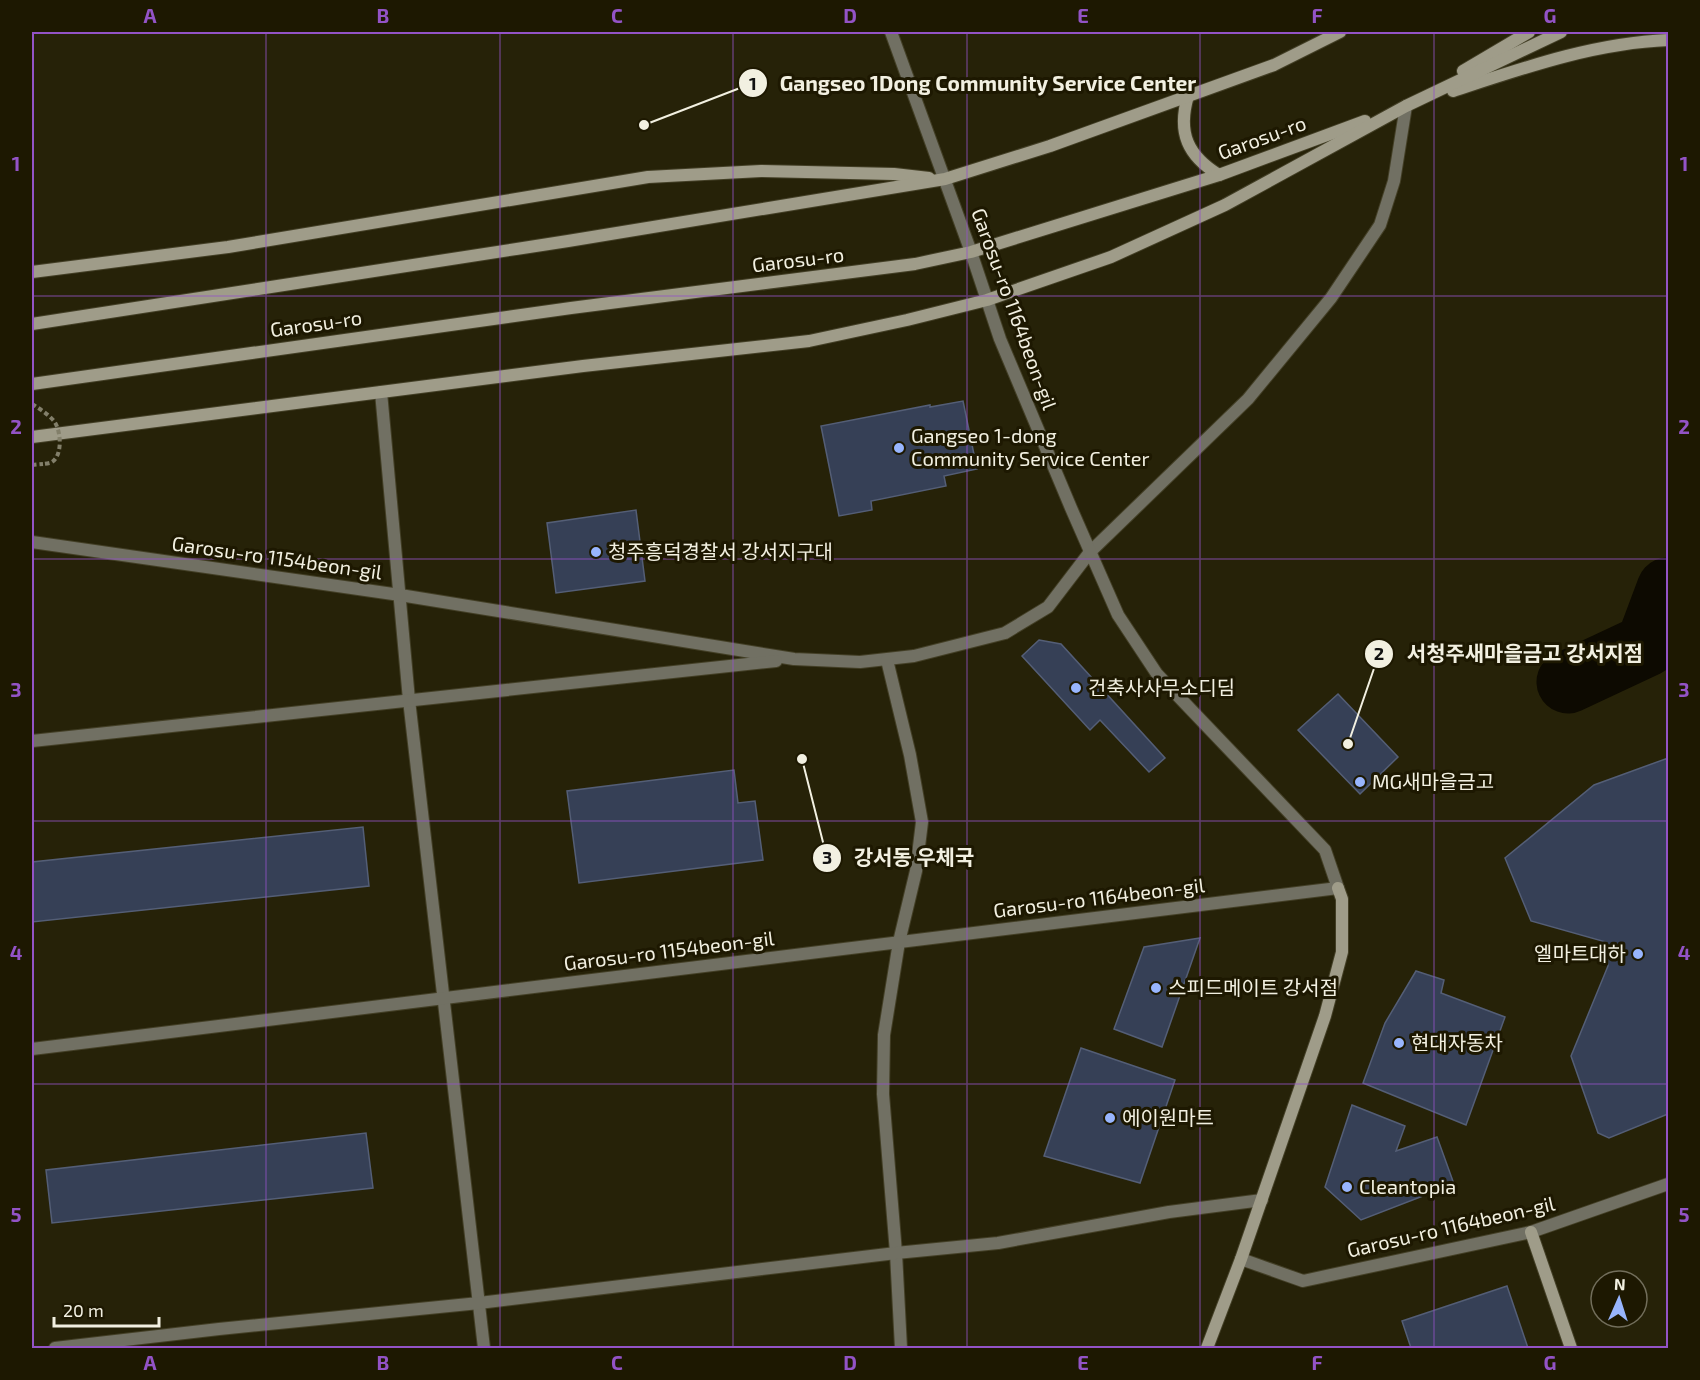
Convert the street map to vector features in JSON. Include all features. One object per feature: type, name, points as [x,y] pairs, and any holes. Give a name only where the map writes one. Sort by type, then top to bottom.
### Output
[{"type":"main road","points":[[32,324],[568,241],[945,179],[1050,146],[1274,65],[1340,32]]},
{"type":"main road","name":"Garosu-ro","points":[[32,384],[571,308],[903,266],[971,252],[1219,176],[1406,106],[1528,32]]},
{"type":"main road","points":[[32,437],[583,366],[810,341],[987,300],[1111,256],[1225,205],[1406,106],[1561,32]]},
{"type":"main road","points":[[1406,106],[1529,66],[1584,51],[1653,40],[1668,40]]},
{"type":"main road","points":[[1188,96],[1184,109],[1184,133],[1191,151],[1204,166],[1219,176]]},
{"type":"main road","points":[[32,272],[228,248],[648,177],[761,171],[894,174],[945,179]]},
{"type":"main road","name":"Garosu-ro 1164beon-gil","points":[[1207,1348],[1262,1200],[1325,1016],[1342,952],[1342,899],[1338,888]]},
{"type":"main road","points":[[1531,1232],[1571,1348]]},
{"type":"street","name":"Garosu-ro 1164beon-gil","points":[[891,32],[1000,339],[1118,615],[1157,674],[1325,850],[1338,888],[900,942]]},
{"type":"street","points":[[32,741],[794,659],[860,662],[887,660],[914,657],[1005,633],[1048,607],[1090,552],[1248,399],[1330,298],[1380,225],[1394,181],[1406,106]]},
{"type":"street","name":"Garosu-ro 1154beon-gil","points":[[381,392],[409,700],[484,1348]]},
{"type":"street","name":"Garosu-ro 1154beon-gil","points":[[32,542],[400,595],[794,659]]},
{"type":"street","points":[[887,660],[910,755],[922,822],[916,871],[900,942],[884,1035],[883,1094],[901,1348]]},
{"type":"street","name":"Garosu-ro 1154beon-gil","points":[[443,998],[900,942]]},
{"type":"street","points":[[32,1049],[443,998]]},
{"type":"street","name":"Garosu-ro 1164beon-gil","points":[[1241,1259],[1303,1281],[1531,1232],[1668,1184]]},
{"type":"street","points":[[55,1348],[479,1303],[998,1243],[1169,1212],[1262,1200]]},
{"type":"path","points":[[32,404],[48,414],[57,424],[59,442],[57,456],[52,462],[32,465]]},
{"type":"building","name":"Gangseo 1-dong Community Service Center","points":[[963,401],[977,469],[944,476],[946,486],[871,501],[872,510],[839,516],[821,426]]},
{"type":"building","name":"청주흥덕경찰서 강서지구대","points":[[636,510],[645,581],[556,593],[547,523]]},
{"type":"building","name":"건축사사무소디딤","points":[[1039,640],[1061,644],[1165,758],[1149,772],[1100,720],[1090,730],[1022,656]]},
{"type":"building","points":[[1338,694],[1398,757],[1360,794],[1298,730]]},
{"type":"building","name":"엘마트대하","points":[[1668,758],[1668,1114],[1609,1138],[1598,1133],[1571,1056],[1608,966],[1606,942],[1531,921],[1505,858],[1594,785]]},
{"type":"building","points":[[734,770],[738,803],[755,801],[763,860],[579,883],[567,791]]},
{"type":"building","points":[[363,827],[369,886],[32,922],[32,862]]},
{"type":"building","name":"스피드메이트 강서점","points":[[1200,938],[1162,1047],[1114,1029],[1144,947]]},
{"type":"building","points":[[1416,971],[1444,980],[1441,993],[1505,1017],[1466,1125],[1363,1083],[1385,1023]]},
{"type":"building","name":"에이원마트","points":[[1081,1048],[1175,1080],[1140,1183],[1044,1156]]},
{"type":"building","points":[[1352,1105],[1405,1126],[1396,1151],[1437,1137],[1454,1184],[1361,1220],[1325,1187]]},
{"type":"building","points":[[366,1133],[373,1188],[52,1223],[46,1170]]},
{"type":"building","points":[[1507,1286],[1528,1348],[1411,1348],[1402,1321]]},
{"type":"waterway","points":[[1568,682],[1647,645],[1668,589]]},
{"type":"place","name":"Gangseo 1Dong Community Service Center","points":[[644,125]]},
{"type":"place","name":"Gangseo 1-dong Community Service Center","points":[[899,448]]},
{"type":"place","name":"청주흥덕경찰서 강서지구대","points":[[596,552]]},
{"type":"place","name":"건축사사무소디딤","points":[[1076,688]]},
{"type":"place","name":"서청주새마을금고 강서지점","points":[[1348,744]]},
{"type":"place","name":"강서동 우체국","points":[[802,759]]},
{"type":"place","name":"MG새마을금고","points":[[1360,782]]},
{"type":"place","name":"엘마트대하","points":[[1638,954]]},
{"type":"place","name":"스피드메이트 강서점","points":[[1156,988]]},
{"type":"place","name":"현대자동차","points":[[1399,1043]]},
{"type":"place","name":"에이원마트","points":[[1110,1118]]},
{"type":"place","name":"Cleantopia","points":[[1347,1187]]}]
